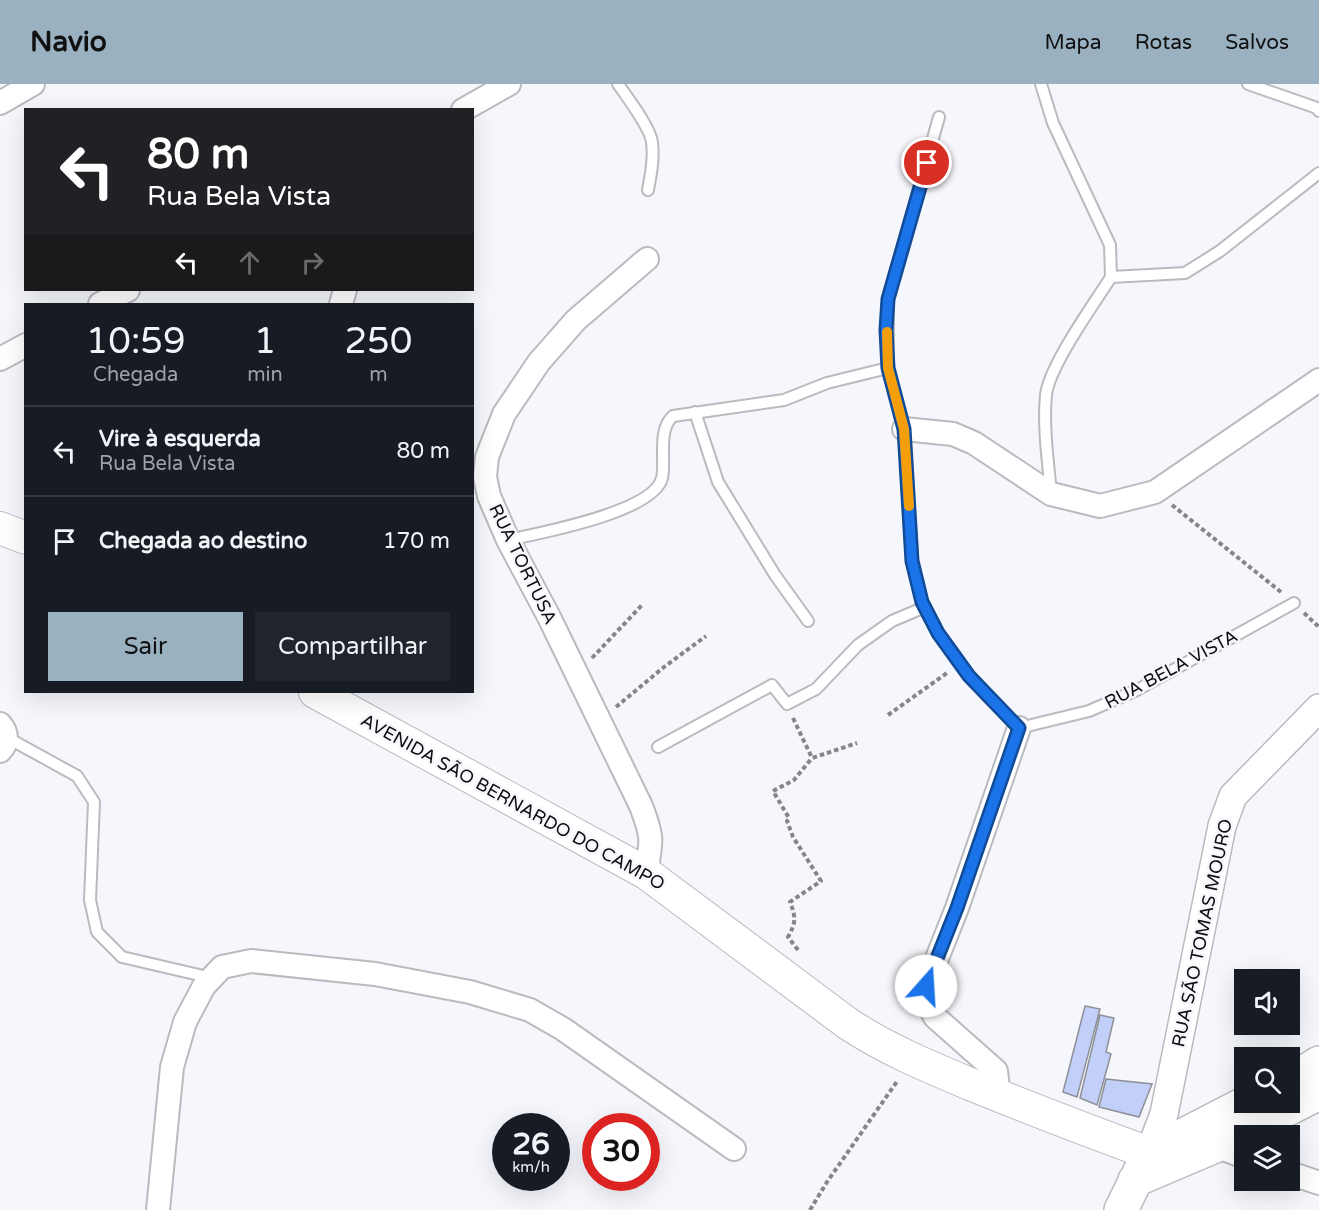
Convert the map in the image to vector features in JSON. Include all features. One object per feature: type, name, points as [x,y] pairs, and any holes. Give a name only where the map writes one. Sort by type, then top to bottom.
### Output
[{"type":"main road","points":[[0,528],[24,537]]},
{"type":"main road","name":"AVENIDA SÃO BERNARDO DO CAMPO","points":[[317,693],[646,873],[847,1023],[876,1042],[999,1096],[1142,1167]]},
{"type":"main road","points":[[1300,1075],[1319,1063]]},
{"type":"main road","points":[[1142,1167],[1230,1152],[1319,1093]]},
{"type":"main road","points":[[1121,1210],[1142,1167],[1234,1111]]},
{"type":"street","points":[[0,103],[33,84]]},
{"type":"street","points":[[467,108],[510,84]]},
{"type":"street","name":"RUA TORTUSA","points":[[646,873],[652,841],[641,806],[508,540],[489,496],[485,477],[487,456],[504,414],[539,362],[576,320],[647,260]]},
{"type":"street","points":[[102,303],[126,291]]},
{"type":"street","points":[[0,359],[24,346]]},
{"type":"street","points":[[904,429],[953,434],[974,443],[1051,494],[1088,505],[1100,506],[1155,492],[1319,381]]},
{"type":"street","name":"RUA SÃO TOMAS MOURO","points":[[1142,1167],[1164,1114],[1222,826],[1233,796],[1319,708]]},
{"type":"street","points":[[999,1096],[996,1071],[935,1017],[926,999],[926,993],[930,974],[957,908],[1019,728]]},
{"type":"street","points":[[158,1210],[172,1067],[185,1022],[204,986],[222,968],[251,961],[375,975],[470,992],[530,1010],[563,1029],[734,1149]]},
{"type":"street","points":[[1300,1176],[1319,1183]]},
{"type":"lane","points":[[618,84],[652,139],[653,165],[648,190]]},
{"type":"lane","points":[[1041,84],[1053,123],[1110,245],[1111,277],[1058,362],[1046,393],[1046,432],[1051,494]]},
{"type":"lane","points":[[1248,84],[1317,108],[1319,111]]},
{"type":"lane","points":[[939,117],[888,299],[888,368],[904,429],[912,561],[925,608],[938,633],[969,676],[1019,728]]},
{"type":"lane","points":[[1111,277],[1185,273],[1220,251],[1319,173]]},
{"type":"lane","points":[[508,540],[574,525],[650,496],[662,479],[665,430],[669,420],[677,415],[784,400],[827,383],[888,368]]},
{"type":"lane","points":[[695,412],[718,482],[775,575],[808,621]]},
{"type":"lane","name":"RUA BELA VISTA","points":[[1019,728],[1089,711],[1137,690],[1294,603]]},
{"type":"lane","points":[[658,747],[772,685],[786,704],[816,689],[858,645],[892,621],[925,608]]},
{"type":"lane","points":[[2,737],[77,776],[94,801],[90,900],[97,932],[122,957],[212,978]]},
{"type":"path","points":[[1155,492],[1294,603],[1319,627]]},
{"type":"path","points":[[575,672],[590,661],[642,604]]},
{"type":"path","points":[[598,719],[706,636]]},
{"type":"path","points":[[888,715],[960,664]]},
{"type":"path","points":[[786,704],[812,758]]},
{"type":"path","points":[[800,956],[788,937],[795,925],[795,915],[790,902],[821,881],[793,837],[789,818],[773,791],[794,780],[812,758],[857,743]]},
{"type":"path","points":[[810,1210],[911,1059]]},
{"type":"building","points":[[1085,1006],[1100,1009],[1077,1097],[1063,1092]]},
{"type":"building","points":[[1100,1015],[1114,1018],[1106,1052],[1111,1054],[1097,1105],[1080,1098]]},
{"type":"building","points":[[1106,1079],[1152,1084],[1139,1117],[1099,1107]]},
{"type":"slow traffic","points":[[887,332],[888,368],[904,429],[909,506]]},
{"type":"route","points":[[926,986],[957,908],[1019,728],[969,676],[938,633],[922,602],[912,561],[904,429],[888,368],[886,330],[888,299],[927,163]]}]
